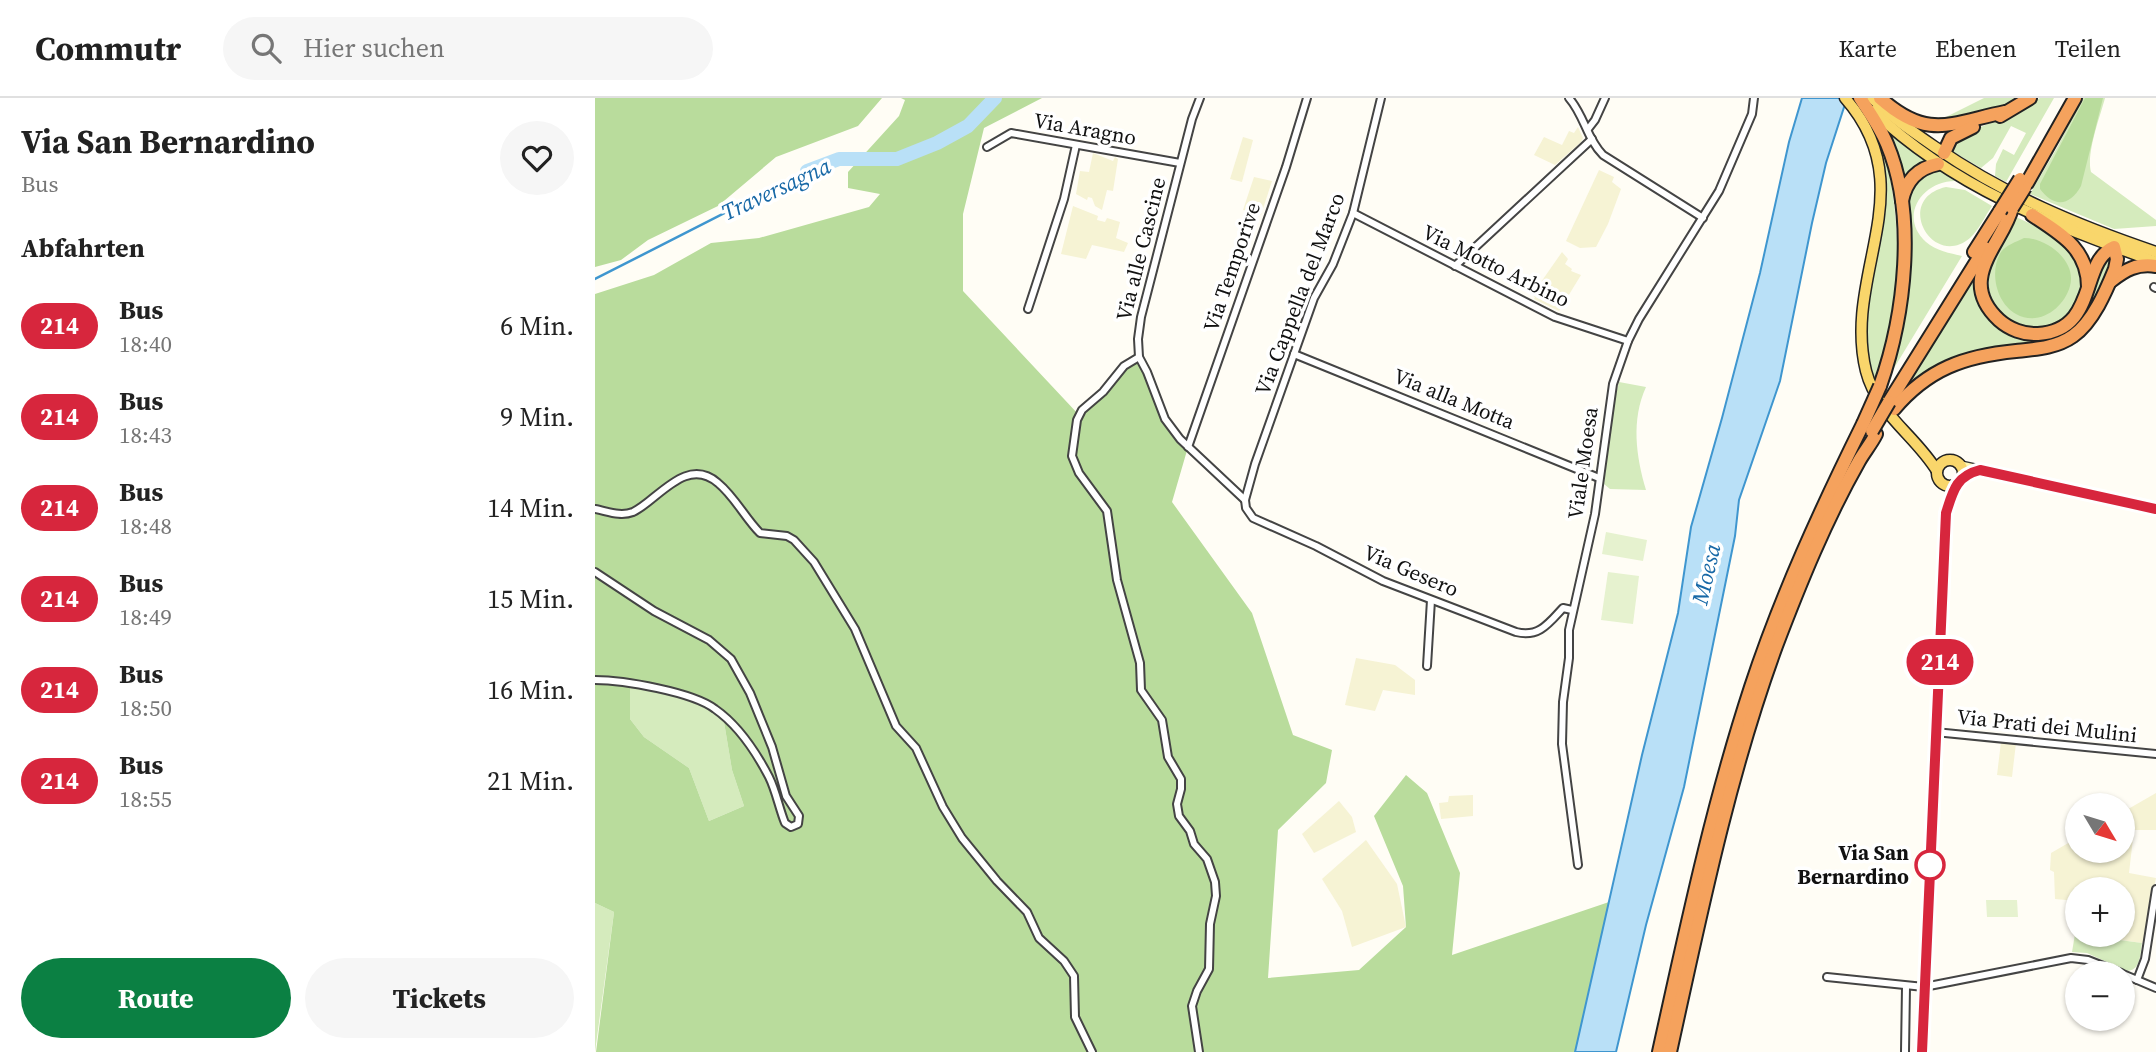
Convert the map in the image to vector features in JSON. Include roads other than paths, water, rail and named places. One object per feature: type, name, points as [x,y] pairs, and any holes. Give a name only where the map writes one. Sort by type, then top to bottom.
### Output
[{"type":"highway","points":[[1880,98],[1906,118],[1928,125],[1965,123],[2005,112]]},
{"type":"highway","points":[[1887,398],[1892,346],[1901,304],[1904,258],[1903,194],[1911,179],[1921,170],[1944,163],[1947,144],[1956,134],[1997,118],[2030,98]]},
{"type":"highway","points":[[2066,98],[1990,249],[1983,270],[1984,296],[1996,317],[2018,331],[2046,333],[2072,319],[2087,294],[2100,258],[2106,250],[2120,244]]},
{"type":"highway","points":[[2024,181],[2075,98]]},
{"type":"highway","points":[[1854,100],[1887,142],[1902,208]]},
{"type":"highway","points":[[1659,1052],[1718,799],[1747,699],[1792,576],[1845,464],[1870,429],[1887,398],[2007,212]]},
{"type":"highway","points":[[2032,215],[2077,248],[2087,271],[2087,294]]},
{"type":"highway","points":[[1887,398],[1959,361],[1980,355],[2050,346],[2069,339],[2088,320],[2110,281],[2120,244]]},
{"type":"highway","points":[[2110,281],[2135,266],[2156,264]]},
{"type":"highway","points":[[1670,1052],[1720,834],[1754,712],[1805,574],[1860,460],[1870,429]]},
{"type":"main road","points":[[1872,98],[1899,127]]},
{"type":"main road","points":[[1854,100],[1899,127],[1992,196],[2032,215],[2120,244],[2156,252]]},
{"type":"main road","points":[[1854,100],[1873,141],[1881,183],[1879,215],[1862,320],[1864,364],[1872,388],[1882,406],[1937,471],[1946,513],[1922,1052]]},
{"type":"main road","points":[[1944,163],[1963,167],[2041,208],[2101,233],[2156,264]]},
{"type":"main road","points":[[1919,447],[1944,461],[1951,460],[1961,466],[1962,477],[1954,485],[1946,513]]},
{"type":"main road","points":[[1937,471],[1944,461]]},
{"type":"main road","points":[[1941,483],[1954,485]]},
{"type":"street","name":"Via alle Cascine","points":[[1201,98],[1192,119],[1141,317],[1139,358],[1165,419],[1188,447],[1245,500]]},
{"type":"street","name":"Via Temporive","points":[[1188,447],[1286,167],[1307,98]]},
{"type":"street","name":"Via Cappella del Marco","points":[[1245,500],[1255,464],[1314,298],[1333,264],[1353,213],[1381,98]]},
{"type":"street","points":[[1569,98],[1598,150],[1609,160],[1703,218]]},
{"type":"street","points":[[1588,129],[1605,98]]},
{"type":"street","name":"Viale Moesa","points":[[1578,865],[1562,744],[1572,610],[1595,514],[1611,391],[1628,341],[1719,191],[1752,114],[1754,98]]},
{"type":"street","name":"Via Aragno","points":[[987,148],[1011,133],[1180,163]]},
{"type":"street","points":[[1455,266],[1592,139]]},
{"type":"street","points":[[1028,309],[1064,199],[1076,145]]},
{"type":"street","name":"Via Motto Arbino","points":[[1353,213],[1555,317],[1628,341]]},
{"type":"street","name":"Via alla Motta","points":[[1294,354],[1599,478]]},
{"type":"street","points":[[1139,358],[1123,366],[1103,392],[1082,410],[1074,435],[1072,456],[1079,473],[1107,511],[1117,580],[1140,663],[1141,690],[1162,720],[1168,757],[1181,779],[1177,804],[1179,816],[1190,831],[1194,844],[1207,859],[1215,882],[1209,969],[1192,1006],[1199,1052]]},
{"type":"street","points":[[1961,466],[2156,509]]},
{"type":"street","points":[[1962,477],[1980,470]]},
{"type":"street","points":[[595,509],[615,514],[631,513],[672,481],[702,476],[720,484],[760,533],[787,536],[799,544],[814,562],[855,629],[896,726],[916,748],[943,807],[962,838],[1027,912],[1039,938],[1064,961],[1074,976],[1075,1017],[1092,1052]]},
{"type":"street","name":"Via Gesero","points":[[1245,500],[1248,514],[1253,518],[1316,546],[1383,581],[1527,635],[1543,629],[1563,608],[1572,610]]},
{"type":"street","points":[[595,572],[654,611],[709,640],[731,659],[761,718],[786,796],[799,816],[797,824],[791,827],[785,823],[769,777],[743,736],[716,709],[663,690],[629,682],[595,680]]},
{"type":"street","points":[[1427,666],[1431,600]]},
{"type":"street","name":"Via Prati dei Mulini","points":[[1935,732],[2156,754]]},
{"type":"street","points":[[2156,889],[2145,959],[2137,980],[2156,988]]},
{"type":"street","points":[[1827,977],[1924,987],[2071,958],[2091,961]]},
{"type":"street","points":[[1905,1052],[1906,987]]},
{"type":"water","name":"Moesa","points":[[1802,98],[1847,98],[1826,163],[1780,381],[1739,500],[1735,536],[1684,787],[1646,925],[1616,1052],[1575,1052],[1642,755],[1678,613],[1691,527],[1760,273],[1789,142]]},
{"type":"waterway","name":"Traversagna","points":[[807,171],[839,159],[897,159],[937,143],[968,126],[995,98]]},
{"type":"waterway","name":"Traversagna","points":[[595,279],[807,171]]},
{"type":"place","name":"Via San Bernardino","points":[[1930,865]]}]
